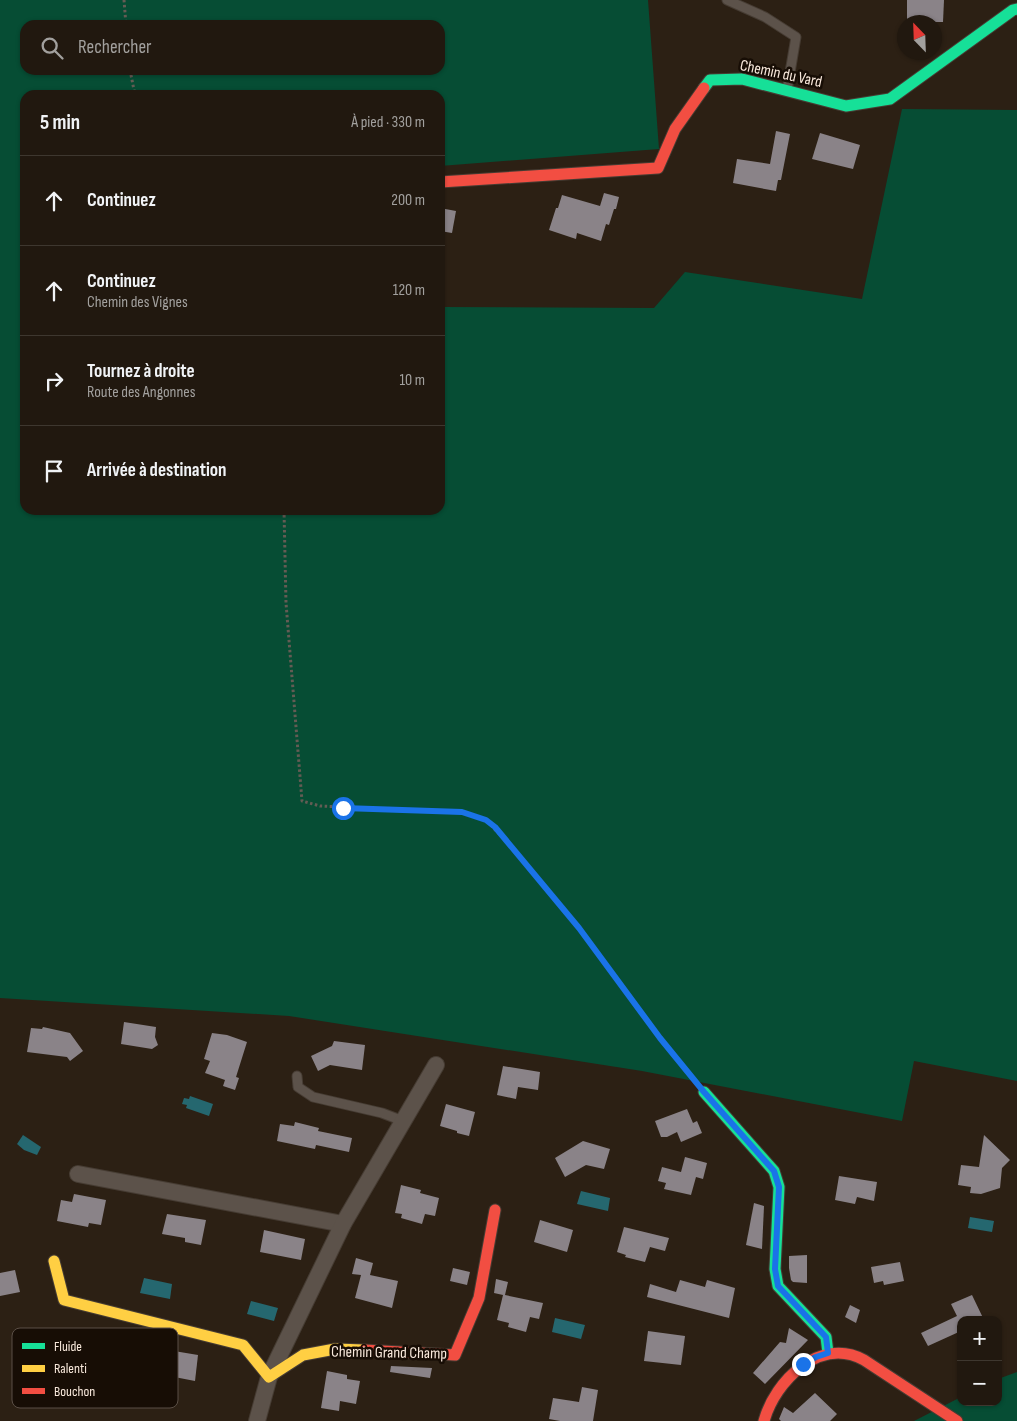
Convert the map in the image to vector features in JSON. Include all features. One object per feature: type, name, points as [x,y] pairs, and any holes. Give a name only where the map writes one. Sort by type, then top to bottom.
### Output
[{"type":"street","name":"Chemin du Vard","points":[[445,182],[658,168],[675,129],[710,80],[742,79],[846,106],[890,99],[1017,9]]},
{"type":"street","points":[[257,1421],[269,1377],[343,1224],[436,1065]]},
{"type":"street","points":[[704,1092],[774,1171],[779,1187],[775,1269],[778,1286],[826,1337],[828,1353]]},
{"type":"street","points":[[78,1174],[343,1224]]},
{"type":"street","name":"Chemin Grand Champ","points":[[269,1377],[303,1355],[335,1350],[455,1355],[479,1298],[495,1210]]},
{"type":"street","points":[[54,1261],[64,1300],[175,1328]]},
{"type":"street","points":[[178,1329],[243,1345],[269,1377]]},
{"type":"street","points":[[764,1421],[771,1402],[791,1375],[809,1361],[828,1353],[846,1353],[862,1359],[957,1421]]},
{"type":"lane","points":[[728,0],[765,17],[796,37],[787,91]]},
{"type":"lane","points":[[297,1076],[298,1087],[313,1097],[382,1113],[402,1121]]},
{"type":"path","points":[[124,0],[126,20]]},
{"type":"path","points":[[131,75],[133,90]]},
{"type":"path","points":[[284,515],[288,621],[302,801],[320,806],[462,812],[486,820],[518,854],[579,928],[660,1038],[704,1092]]},
{"type":"green space","points":[[0,0],[648,0],[659,149],[445,166],[445,90],[20,90],[20,515],[445,515],[445,307],[654,308],[685,272],[862,299],[902,109],[1017,110],[1017,1081],[914,1061],[902,1121],[642,1071],[289,1016],[0,998]]},
{"type":"green space","points":[[1017,1372],[1017,1421],[914,1421],[957,1399],[957,1406],[1002,1406],[1002,1378]]},
{"type":"water","points":[[190,1096],[213,1104],[209,1116],[186,1108],[187,1105],[182,1104],[184,1098],[189,1099]]},
{"type":"water","points":[[23,1135],[41,1147],[37,1155],[24,1150],[17,1144]]},
{"type":"water","points":[[581,1191],[610,1198],[608,1211],[577,1204]]},
{"type":"water","points":[[970,1217],[994,1221],[992,1232],[968,1228]]},
{"type":"water","points":[[144,1278],[172,1284],[170,1299],[140,1293]]},
{"type":"water","points":[[251,1301],[278,1308],[274,1321],[247,1314]]},
{"type":"water","points":[[555,1318],[585,1325],[581,1339],[552,1332]]},
{"type":"building","points":[[907,0],[944,0],[943,22],[942,15],[907,15]]},
{"type":"building","points":[[776,131],[790,134],[781,180],[778,180],[776,191],[733,183],[737,159],[770,164]]},
{"type":"building","points":[[820,133],[860,145],[853,169],[812,159]]},
{"type":"building","points":[[604,193],[619,197],[609,225],[606,224],[601,241],[577,233],[576,239],[549,230],[562,195],[600,206]]},
{"type":"building","points":[[445,209],[456,211],[452,233],[445,232]]},
{"type":"building","points":[[124,1022],[156,1027],[155,1037],[158,1045],[152,1049],[121,1044]]},
{"type":"building","points":[[43,1027],[70,1033],[83,1051],[70,1061],[67,1057],[27,1052],[31,1028],[42,1029]]},
{"type":"building","points":[[212,1033],[227,1035],[247,1042],[236,1077],[239,1078],[235,1090],[223,1086],[225,1080],[205,1073],[210,1061],[204,1059]]},
{"type":"building","points":[[334,1041],[365,1045],[362,1070],[330,1065],[318,1071],[311,1056],[332,1046]]},
{"type":"building","points":[[503,1066],[540,1072],[538,1090],[518,1087],[516,1099],[497,1095]]},
{"type":"building","points":[[446,1104],[475,1112],[469,1136],[440,1126]]},
{"type":"building","points":[[687,1109],[693,1123],[697,1121],[702,1133],[681,1142],[677,1132],[667,1137],[661,1137],[655,1121]]},
{"type":"building","points":[[295,1122],[319,1128],[318,1131],[352,1138],[349,1152],[316,1145],[315,1149],[277,1141],[280,1124],[294,1126]]},
{"type":"building","points":[[984,1135],[1010,1160],[1002,1168],[1000,1188],[981,1194],[970,1193],[971,1187],[958,1185],[961,1165],[979,1167]]},
{"type":"building","points":[[583,1141],[610,1149],[604,1169],[586,1165],[565,1177],[555,1158]]},
{"type":"building","points":[[685,1157],[707,1163],[703,1179],[696,1177],[691,1195],[664,1189],[666,1183],[658,1181],[662,1167],[681,1172]]},
{"type":"building","points":[[839,1176],[877,1182],[874,1201],[857,1197],[855,1204],[835,1200]]},
{"type":"building","points":[[401,1185],[421,1190],[420,1193],[439,1198],[435,1216],[425,1214],[422,1224],[401,1218],[402,1214],[395,1213]]},
{"type":"building","points":[[74,1194],[106,1200],[101,1225],[89,1223],[88,1227],[57,1221],[61,1200],[72,1202]]},
{"type":"building","points":[[754,1203],[764,1206],[762,1249],[746,1245]]},
{"type":"building","points":[[167,1214],[206,1220],[201,1245],[185,1242],[185,1238],[162,1234]]},
{"type":"building","points":[[540,1220],[573,1230],[567,1252],[534,1242]]},
{"type":"building","points":[[624,1227],[669,1238],[665,1251],[650,1247],[645,1262],[625,1257],[626,1255],[617,1252]]},
{"type":"building","points":[[264,1230],[305,1239],[301,1260],[260,1252]]},
{"type":"building","points":[[807,1255],[807,1283],[793,1282],[789,1268],[789,1256]]},
{"type":"building","points":[[356,1258],[373,1263],[370,1275],[398,1281],[392,1308],[355,1298],[361,1275],[352,1274]]},
{"type":"building","points":[[900,1262],[904,1281],[884,1285],[883,1281],[874,1283],[871,1267]]},
{"type":"building","points":[[453,1268],[470,1272],[467,1285],[450,1281]]},
{"type":"building","points":[[15,1270],[20,1292],[0,1296],[0,1273]]},
{"type":"building","points":[[496,1279],[508,1282],[505,1295],[543,1303],[539,1319],[530,1317],[526,1332],[508,1327],[509,1323],[497,1320],[503,1295],[494,1293]]},
{"type":"building","points":[[680,1280],[705,1287],[707,1280],[735,1288],[729,1318],[647,1297],[650,1284],[676,1292]]},
{"type":"building","points":[[972,1295],[982,1316],[957,1316],[951,1304]]},
{"type":"building","points":[[850,1305],[860,1310],[856,1323],[845,1317]]},
{"type":"building","points":[[957,1316],[957,1333],[928,1346],[921,1333]]},
{"type":"building","points":[[789,1328],[808,1340],[765,1384],[753,1373],[780,1342],[786,1343]]},
{"type":"building","points":[[648,1331],[685,1336],[681,1365],[644,1361]]},
{"type":"building","points":[[178,1352],[198,1355],[195,1381],[178,1378]]},
{"type":"building","points":[[391,1366],[432,1368],[430,1378],[390,1372]]},
{"type":"building","points":[[327,1371],[347,1375],[347,1379],[360,1381],[356,1404],[340,1401],[339,1411],[321,1408]]},
{"type":"building","points":[[582,1387],[598,1390],[593,1421],[549,1419],[553,1398],[579,1402]]},
{"type":"building","points":[[815,1393],[837,1414],[830,1421],[781,1421],[779,1419],[784,1407],[793,1413]]},
{"type":"traffic: fast","points":[[704,88],[710,80],[742,79],[846,106],[890,99],[1017,9]]},
{"type":"traffic: fast","points":[[704,1092],[774,1171],[779,1187],[775,1269],[778,1286],[826,1337],[828,1353]]},
{"type":"traffic: slow","points":[[54,1261],[64,1300],[175,1328]]},
{"type":"traffic: slow","points":[[178,1329],[243,1345],[269,1377],[303,1355],[335,1349],[364,1350]]},
{"type":"traffic: jam","points":[[445,182],[658,168],[675,129],[704,88]]},
{"type":"traffic: jam","points":[[364,1350],[455,1355],[479,1298],[495,1210]]},
{"type":"traffic: jam","points":[[764,1421],[778,1391],[789,1378],[802,1366],[816,1358],[831,1354],[848,1354],[864,1360],[957,1421]]},
{"type":"route","points":[[343,808],[462,812],[486,820],[495,827],[542,883],[579,928],[660,1038],[704,1092],[774,1171],[779,1187],[775,1269],[778,1286],[826,1337],[828,1353],[803,1364]]}]
